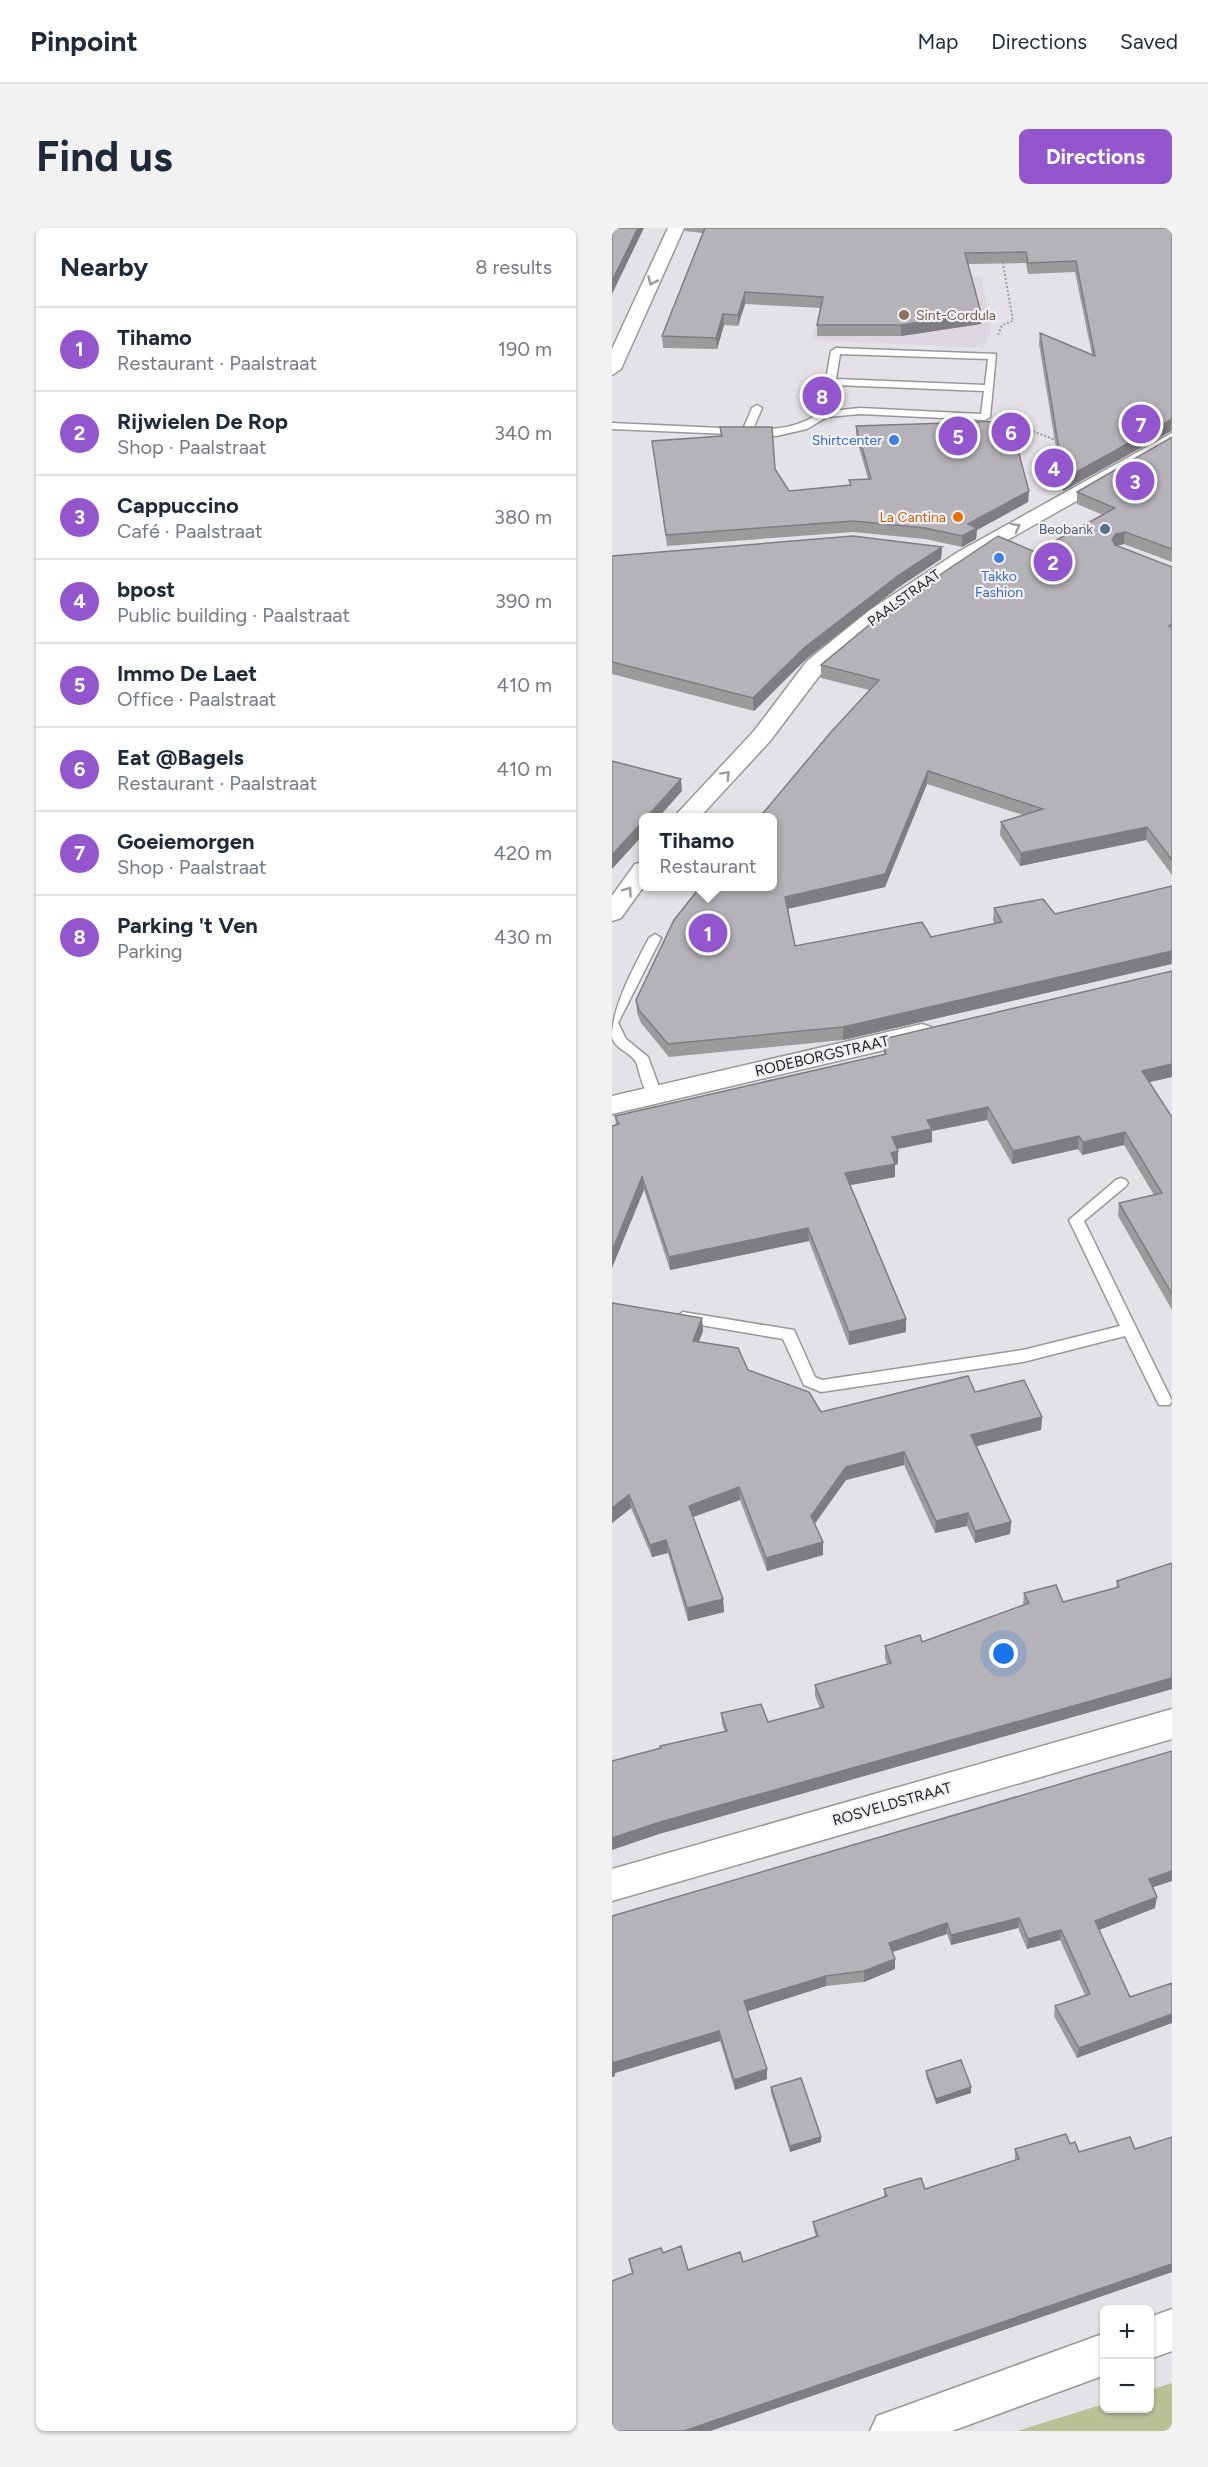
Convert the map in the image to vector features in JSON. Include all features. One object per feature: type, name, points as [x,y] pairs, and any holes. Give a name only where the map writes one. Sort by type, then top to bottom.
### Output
[{"type":"street","points":[[614,359],[676,228]]},
{"type":"street","name":"PAALSTRAAT","points":[[690,813],[762,736],[815,666],[907,593],[965,556],[1172,439]]},
{"type":"street","points":[[935,549],[965,556]]},
{"type":"street","points":[[612,913],[639,876]]},
{"type":"street","name":"RODEBORGSTRAAT","points":[[612,1105],[942,1029]]},
{"type":"street","name":"ROSVELDSTRAAT","points":[[612,1885],[1172,1724]]},
{"type":"street","points":[[1154,2336],[1172,2330]]},
{"type":"street","points":[[892,2431],[1100,2355]]},
{"type":"lane","points":[[612,426],[788,431],[804,427],[825,414],[860,411],[985,417],[993,356],[836,351],[825,414]]},
{"type":"lane","points":[[829,382],[989,388]]},
{"type":"lane","points":[[747,431],[757,408]]},
{"type":"lane","points":[[655,938],[612,1023],[621,1042],[641,1057],[655,1095]]},
{"type":"lane","points":[[1121,1183],[1076,1220],[1164,1401]]},
{"type":"lane","points":[[671,1315],[789,1334],[808,1381],[821,1386],[1023,1356],[1129,1329]]},
{"type":"path","points":[[993,356],[992,347],[1002,325],[1013,321],[1001,249]]},
{"type":"path","points":[[985,417],[1016,423],[1064,443]]},
{"type":"shaded area","name":"Sint-Cordula","points":[[920,274],[982,277],[991,332],[983,348],[811,340],[826,294]]},
{"type":"green space","points":[[1172,2383],[1172,2431],[1017,2431],[1100,2405],[1100,2413],[1154,2413],[1154,2389]]},
{"type":"building","points":[[612,228],[638,228],[612,281]]},
{"type":"building","points":[[705,228],[1172,228],[1172,419],[1064,479],[1040,333],[1095,356],[1076,261],[1028,263],[1026,252],[965,253],[981,313],[901,325],[817,325],[823,297],[745,292],[738,315],[723,314],[716,338],[662,336]]},
{"type":"building","points":[[1010,421],[1029,491],[968,524],[977,528],[962,536],[925,528],[853,521],[666,535],[652,441],[722,436],[720,427],[772,427],[775,469],[789,491],[851,485],[849,480],[871,479],[856,426]]},
{"type":"building","points":[[1172,437],[1172,549],[1125,532],[1116,534],[1112,539],[1115,545],[1172,567],[1172,624],[1169,626],[1172,627],[1172,860],[1147,827],[1021,853],[1001,822],[1043,809],[928,771],[885,874],[785,897],[795,946],[922,922],[931,937],[1002,922],[994,908],[1043,899],[1055,914],[1172,886],[1172,951],[843,1027],[668,1044],[639,1010],[636,1000],[674,920],[697,891],[777,891],[777,813],[763,813],[831,732],[879,680],[821,665],[887,610],[998,536],[1035,552],[1115,508],[1077,492]]},
{"type":"building","points":[[853,536],[942,547],[899,575],[805,647],[753,698],[612,662],[612,556]]},
{"type":"building","points":[[612,761],[681,779],[650,813],[639,813],[639,825],[612,855]]},
{"type":"building","points":[[1172,971],[1172,1064],[1142,1071],[1172,1117],[1172,1294],[1119,1203],[1162,1193],[1125,1132],[1083,1142],[1079,1136],[1013,1151],[988,1107],[927,1120],[932,1129],[892,1137],[898,1151],[891,1153],[895,1164],[845,1173],[906,1319],[849,1332],[808,1228],[669,1257],[642,1177],[612,1251],[612,1126],[619,1124],[615,1116],[886,1054],[883,1039]]},
{"type":"building","points":[[612,1303],[702,1318],[693,1341],[738,1348],[748,1370],[809,1392],[821,1412],[968,1376],[975,1392],[1024,1380],[1042,1417],[971,1435],[1011,1522],[975,1531],[968,1513],[936,1521],[904,1452],[846,1467],[811,1516],[823,1542],[766,1558],[739,1487],[689,1506],[723,1599],[687,1608],[666,1540],[650,1545],[629,1495],[612,1508]]},
{"type":"building","points":[[1172,1563],[1172,1678],[657,1823],[612,1838],[612,1761],[661,1748],[660,1746],[727,1731],[721,1713],[761,1704],[768,1722],[824,1707],[815,1685],[891,1663],[885,1646],[920,1635],[922,1642],[1029,1603],[1024,1593],[1056,1585],[1063,1602],[1119,1587],[1117,1581]]},
{"type":"building","points":[[1172,1751],[1172,1871],[1149,1879],[1157,1897],[1095,1921],[1130,1997],[1172,1983],[1172,2014],[1079,2048],[1055,2006],[1090,1994],[1061,1930],[1028,1939],[1019,1918],[951,1935],[947,1923],[889,1943],[895,1959],[864,1971],[826,1976],[744,2001],[767,2069],[734,2080],[719,2031],[612,2063],[612,1916]]},
{"type":"building","points":[[961,2060],[971,2087],[936,2099],[926,2071]]},
{"type":"building","points":[[801,2078],[821,2137],[790,2146],[771,2087]]},
{"type":"building","points":[[1066,2134],[1070,2144],[1075,2142],[1079,2152],[1130,2137],[1135,2149],[1172,2137],[1172,2264],[684,2431],[612,2431],[612,2281],[633,2273],[629,2259],[661,2248],[663,2253],[681,2246],[688,2270],[740,2252],[743,2262],[818,2236],[813,2222],[887,2196],[884,2189],[921,2178],[925,2189],[1019,2159],[1015,2149]]},
{"type":"place","name":"Sint-Cordula","points":[[904,315]]},
{"type":"place","name":"Parking 't Ven","points":[[822,396]]},
{"type":"place","name":"Goeiemorgen","points":[[1141,424]]},
{"type":"place","name":"Eat @Bagels","points":[[1011,432]]},
{"type":"place","name":"Immo De Laet","points":[[958,436]]},
{"type":"place","name":"Shirtcenter","points":[[894,440]]},
{"type":"place","name":"bpost","points":[[1054,468]]},
{"type":"place","name":"Cappuccino","points":[[1135,481]]},
{"type":"place","name":"La Cantina","points":[[958,517]]},
{"type":"place","name":"Beobank","points":[[1105,529]]},
{"type":"place","name":"Takko Fashion","points":[[999,558]]},
{"type":"place","name":"Rijwielen De Rop","points":[[1053,562]]},
{"type":"place","name":"Tihamo","points":[[708,933]]}]
